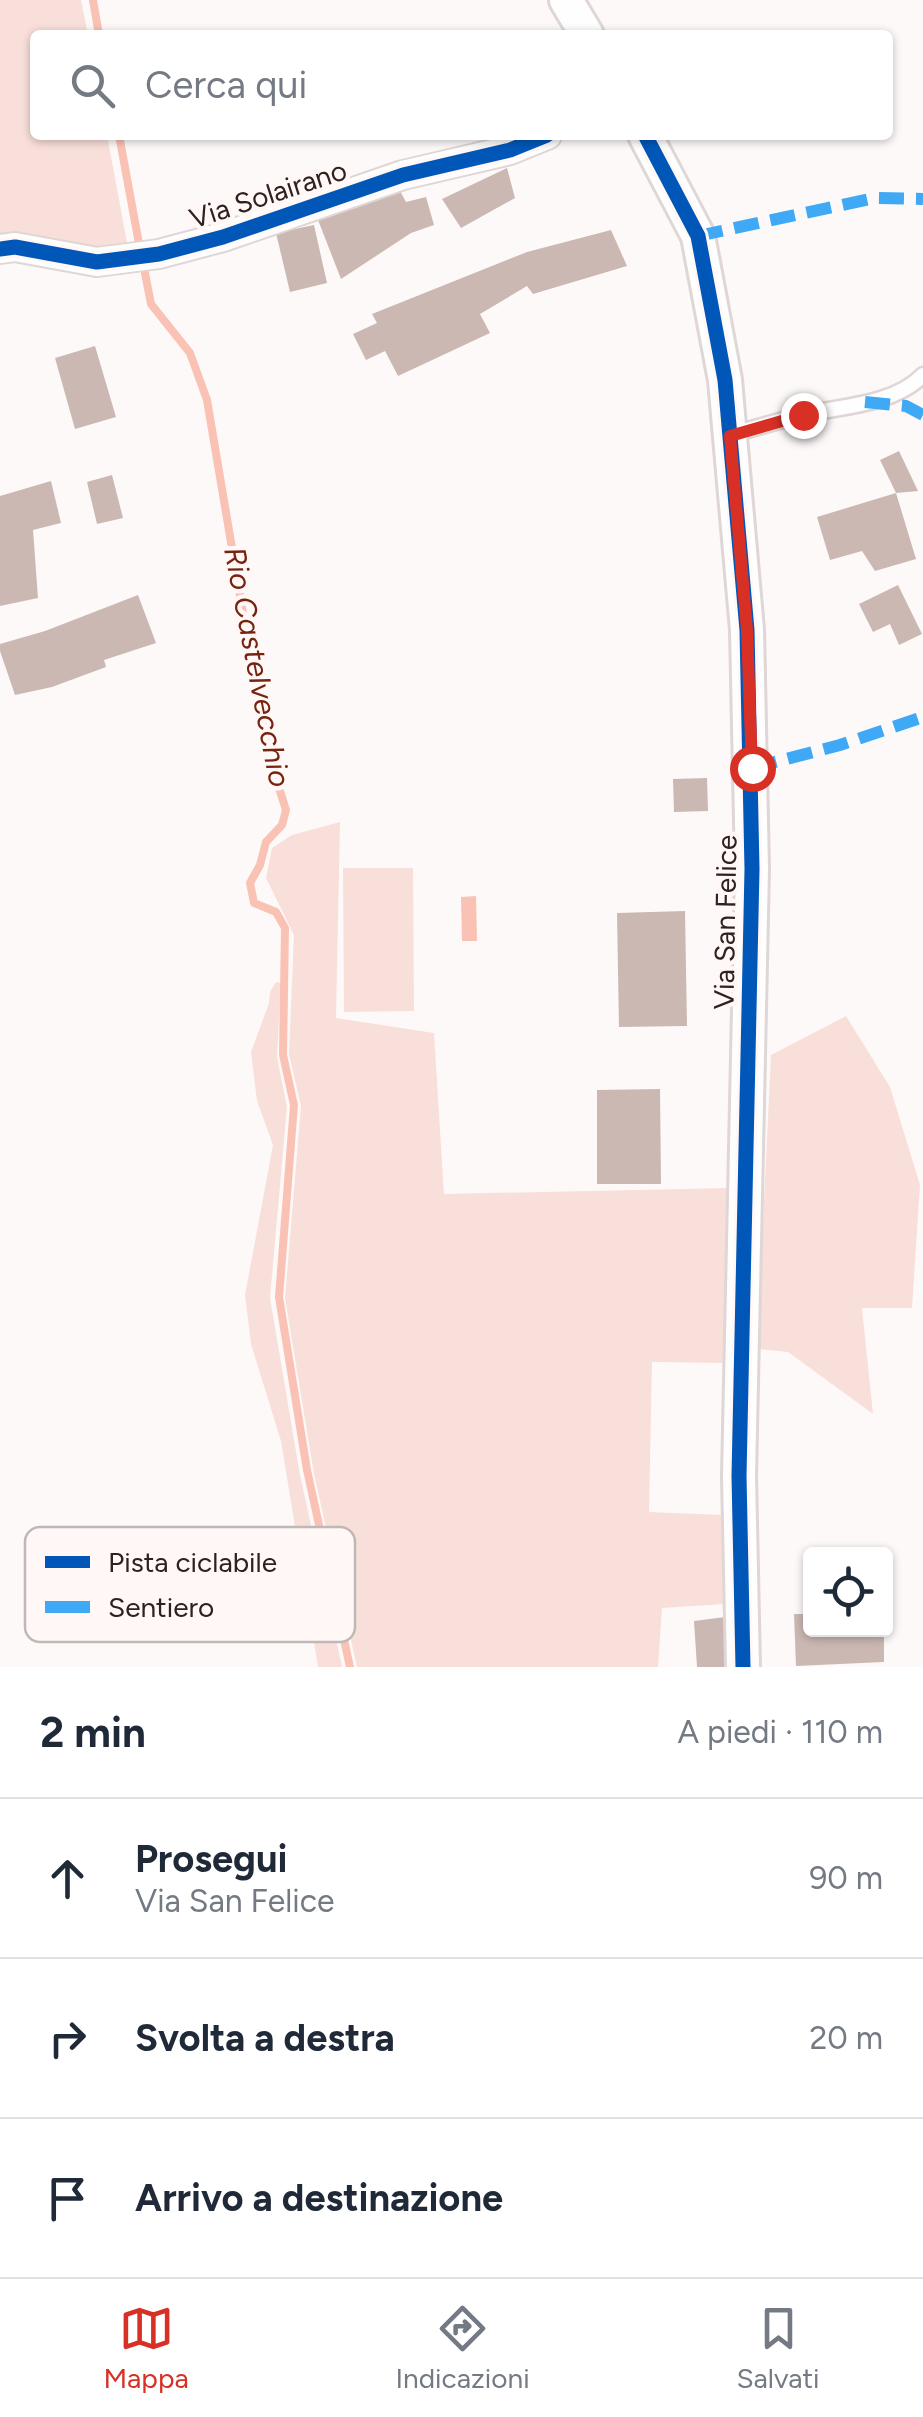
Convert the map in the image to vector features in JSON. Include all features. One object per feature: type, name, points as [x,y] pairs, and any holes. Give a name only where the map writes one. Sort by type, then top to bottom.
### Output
[{"type":"street","points":[[566,0],[585,30]]},
{"type":"street","name":"Via Solairano","points":[[0,249],[15,247],[97,262],[159,254],[223,237],[403,176],[510,150],[535,140]]},
{"type":"street","name":"Via San Felice","points":[[648,140],[698,236],[725,380],[747,630],[752,870],[739,1476],[742,1667]]},
{"type":"lane","points":[[730,436],[910,388],[923,375]]},
{"type":"shaded area","points":[[0,0],[81,0],[87,30],[30,30],[30,140],[108,140],[128,248],[111,251],[0,242]]},
{"type":"shaded area","points":[[340,822],[336,1018],[434,1033],[444,1194],[730,1188],[726,1363],[652,1362],[649,1512],[723,1515],[725,1604],[662,1608],[658,1667],[357,1667],[351,1642],[355,1642],[355,1527],[326,1527],[285,1298],[301,1106],[289,1054],[294,935],[266,878],[272,848],[292,835]]},
{"type":"shaded area","points":[[343,868],[413,868],[414,1011],[344,1012]]},
{"type":"shaded area","points":[[476,896],[477,941],[462,941],[461,897]]},
{"type":"shaded area","points":[[276,982],[281,983],[277,1057],[287,1107],[270,1298],[311,1527],[295,1527],[281,1441],[251,1344],[245,1295],[273,1145],[257,1101],[251,1052]]},
{"type":"shaded area","points":[[846,1016],[890,1087],[920,1185],[912,1308],[862,1308],[873,1414],[788,1352],[757,1349],[771,1055]]},
{"type":"shaded area","points":[[314,1642],[337,1642],[342,1667],[318,1667]]},
{"type":"building","points":[[507,168],[515,198],[461,228],[442,199]]},
{"type":"building","points":[[400,191],[406,202],[426,197],[434,225],[411,233],[341,279],[318,220]]},
{"type":"building","points":[[314,225],[327,283],[290,292],[276,233]]},
{"type":"building","points":[[611,230],[627,266],[533,294],[527,286],[480,314],[490,333],[398,376],[385,351],[366,360],[353,334],[377,323],[372,314],[527,252]]},
{"type":"building","points":[[95,346],[116,417],[75,429],[55,358]]},
{"type":"building","points":[[899,451],[918,491],[896,493],[880,460]]},
{"type":"building","points":[[112,475],[123,518],[97,524],[87,482]]},
{"type":"building","points":[[51,481],[61,523],[33,530],[38,598],[0,606],[0,496]]},
{"type":"building","points":[[896,493],[916,559],[875,571],[862,551],[830,560],[817,517]]},
{"type":"building","points":[[898,585],[922,634],[899,645],[890,624],[873,632],[859,604]]},
{"type":"building","points":[[138,595],[156,643],[104,660],[106,667],[52,687],[15,695],[0,644]]},
{"type":"building","points":[[707,778],[708,811],[674,812],[673,779]]},
{"type":"building","points":[[685,911],[687,1026],[619,1027],[617,913]]},
{"type":"building","points":[[660,1089],[661,1184],[597,1184],[597,1090]]},
{"type":"building","points":[[794,1614],[803,1614],[803,1637],[884,1637],[884,1662],[796,1666]]},
{"type":"building","points":[[725,1617],[728,1667],[697,1667],[694,1621]]},
{"type":"waterway","name":"Rio Castelvecchio","points":[[93,0],[98,30]]},
{"type":"waterway","name":"Rio Castelvecchio","points":[[120,140],[140,249]]},
{"type":"waterway","name":"Rio Castelvecchio","points":[[143,263],[151,304],[190,353],[207,400],[248,643],[273,769],[286,810],[282,825],[266,842],[250,883],[254,903],[276,912],[285,928],[283,1055],[294,1105],[279,1297],[319,1527]]},
{"type":"waterway","name":"Rio Castelvecchio","points":[[345,1642],[350,1667]]},
{"type":"marked path","points":[[698,236],[875,198],[923,199]]},
{"type":"marked path","points":[[865,402],[906,406],[923,415]]},
{"type":"marked path","points":[[752,768],[840,745],[923,717]]},
{"type":"cycle path","points":[[0,249],[15,247],[97,262],[159,254],[223,237],[403,175],[510,150],[535,140]]},
{"type":"cycle path","points":[[648,140],[698,236],[725,380],[747,630],[752,869],[739,1476],[743,1667]]},
{"type":"route","points":[[752,768],[747,630],[730,436],[803,415]]}]
